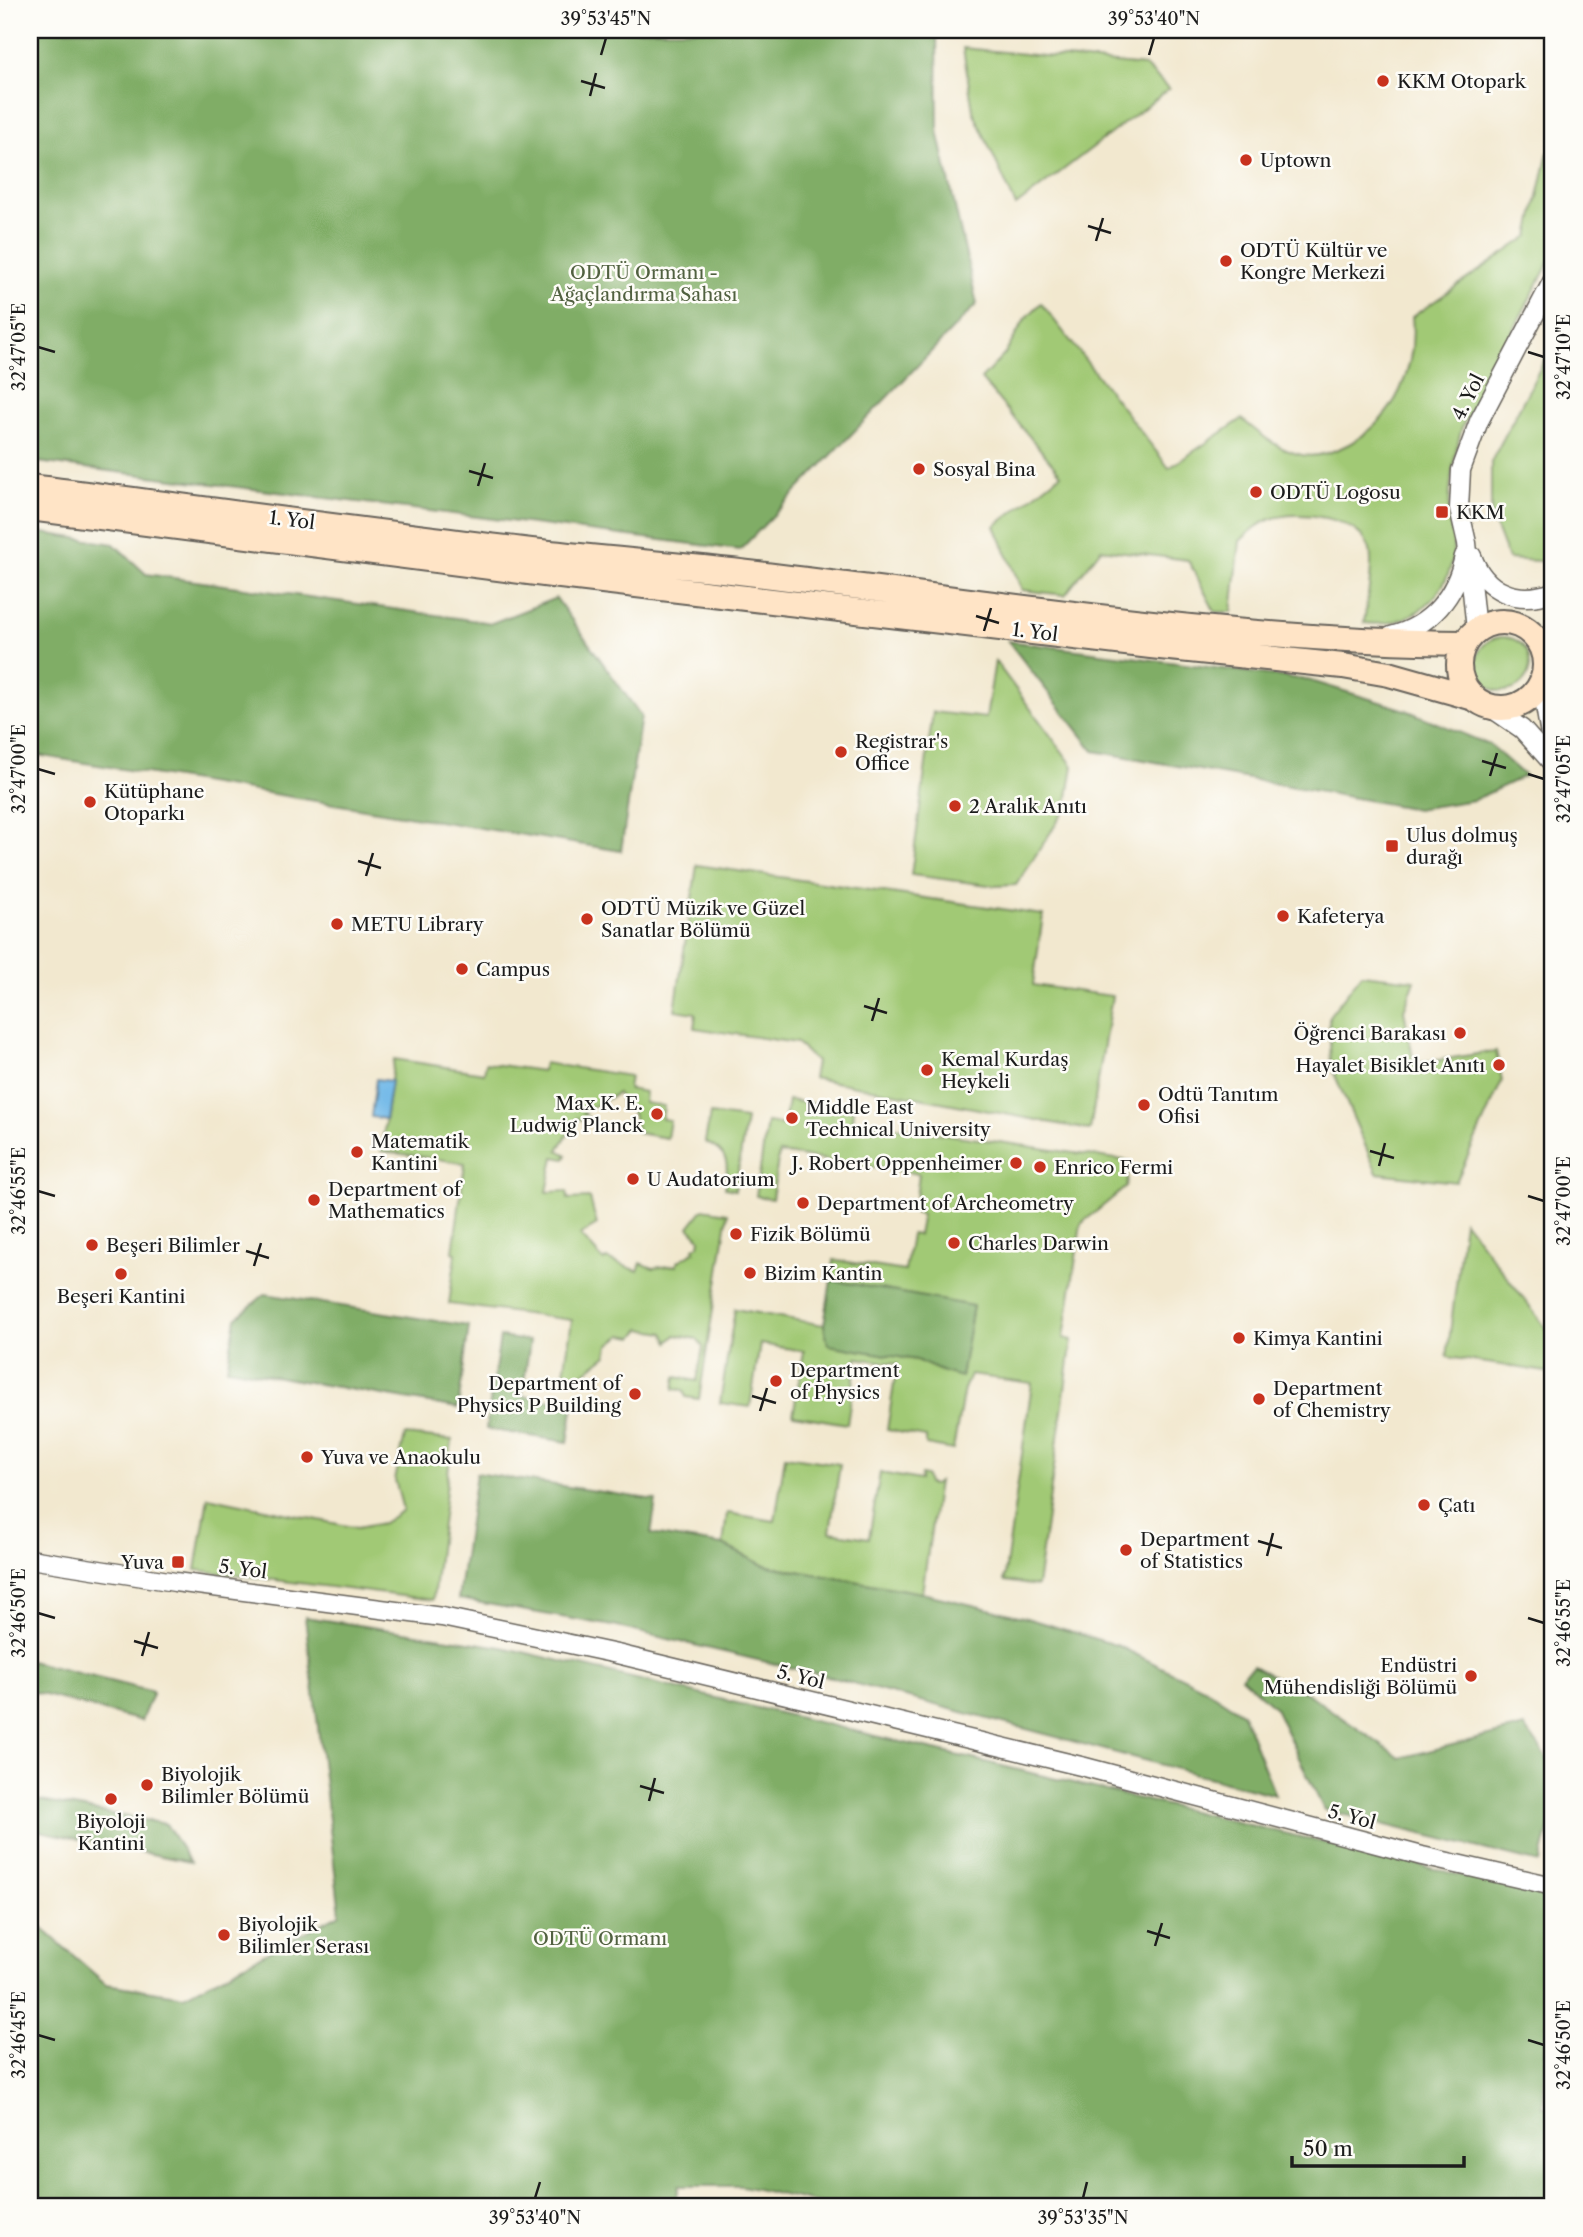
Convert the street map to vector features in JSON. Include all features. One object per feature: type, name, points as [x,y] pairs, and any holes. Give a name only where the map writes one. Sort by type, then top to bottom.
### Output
[{"type":"main road","name":"1. Yol","points":[[30,487],[553,564]]},
{"type":"main road","name":"1. Yol","points":[[30,509],[553,564],[761,574],[953,610],[1343,666],[1400,677],[1480,701]]},
{"type":"main road","name":"1. Yol","points":[[953,610],[1374,641],[1470,637]]},
{"type":"main road","points":[[1543,676],[1544,655],[1539,642],[1530,631],[1503,621],[1489,624],[1470,637],[1459,666],[1466,689],[1480,701],[1504,708],[1521,704],[1533,695],[1543,676],[1553,638]]},
{"type":"street","name":"4. Yol","points":[[1553,280],[1469,443],[1461,470],[1459,509],[1467,542],[1480,573],[1496,590],[1520,598],[1553,592]]},
{"type":"street","name":"4. Yol","points":[[1467,542],[1470,637]]},
{"type":"street","name":"4. Yol","points":[[1374,641],[1419,626],[1436,614],[1456,584],[1467,542]]},
{"type":"street","points":[[1543,676],[1553,752]]},
{"type":"street","points":[[1480,701],[1522,729],[1553,764]]},
{"type":"street","name":"5. Yol","points":[[30,1559],[175,1582],[442,1617],[617,1654],[1084,1768],[1432,1859],[1553,1886]]},
{"type":"green space","name":"ODTÜ Ormanı - Ağaçlandırma Sahası","points":[[30,30],[937,30],[938,131],[977,304],[740,550],[30,461]]},
{"type":"green space","points":[[963,48],[1145,66],[1169,89],[1016,206],[973,111]]},
{"type":"green space","points":[[1548,153],[1553,154],[1553,255],[1462,427],[1450,491],[1453,559],[1445,580],[1428,603],[1406,618],[1378,624],[1364,623],[1371,573],[1369,547],[1362,537],[1340,522],[1296,515],[1267,521],[1254,528],[1240,541],[1232,612],[1215,612],[1188,560],[1101,549],[1065,595],[1022,590],[995,526],[1061,474],[981,379],[1005,354],[1025,319],[1041,303],[1169,468],[1242,419],[1270,441],[1293,453],[1308,456],[1326,454],[1338,450],[1365,433],[1391,406],[1407,373],[1413,336],[1412,317],[1529,236]]},
{"type":"green space","points":[[1553,344],[1553,562],[1508,559],[1491,515],[1491,462]]},
{"type":"green space","points":[[30,531],[114,544],[146,574],[492,623],[556,598],[641,716],[621,851],[30,754]]},
{"type":"green space","points":[[1503,637],[1522,645],[1530,664],[1522,683],[1503,691],[1484,683],[1476,664],[1484,645]]},
{"type":"green space","points":[[1008,641],[1308,680],[1406,710],[1490,745],[1525,776],[1474,800],[1416,809],[1094,751]]},
{"type":"green space","points":[[995,661],[1073,766],[1066,809],[1016,885],[996,886],[911,875],[933,712],[986,718]]},
{"type":"green space","points":[[697,865],[1043,915],[1033,985],[1112,996],[1090,1130],[813,1078],[816,1062],[797,1043],[694,1028],[696,1013],[675,1010]]},
{"type":"green space","points":[[1362,974],[1415,980],[1404,1010],[1414,1064],[1496,1051],[1502,1081],[1456,1182],[1377,1173],[1331,1066],[1329,1016]]},
{"type":"green space","points":[[394,1059],[484,1073],[486,1063],[542,1071],[544,1063],[630,1076],[628,1089],[645,1092],[644,1103],[664,1106],[662,1119],[670,1120],[667,1138],[638,1133],[631,1107],[623,1108],[618,1093],[583,1113],[590,1119],[586,1123],[578,1118],[558,1150],[567,1155],[565,1159],[554,1157],[547,1192],[567,1191],[568,1199],[590,1198],[597,1225],[580,1235],[604,1261],[606,1259],[638,1271],[641,1263],[653,1268],[677,1265],[677,1262],[695,1251],[700,1238],[689,1227],[703,1209],[728,1213],[699,1399],[686,1397],[683,1390],[674,1389],[676,1377],[697,1381],[703,1347],[697,1339],[676,1335],[669,1342],[664,1333],[641,1329],[634,1337],[622,1335],[609,1345],[607,1355],[581,1375],[564,1373],[572,1320],[449,1304],[465,1163],[381,1151]]},
{"type":"green space","points":[[788,1100],[854,1110],[853,1121],[1130,1161],[1126,1187],[1081,1224],[1064,1338],[1072,1340],[1037,1586],[1004,1581],[1032,1383],[970,1375],[964,1389],[953,1450],[926,1445],[926,1437],[887,1430],[897,1364],[857,1358],[847,1424],[793,1415],[804,1351],[760,1344],[750,1407],[720,1403],[735,1309],[824,1325],[828,1345],[916,1360],[961,1376],[973,1306],[831,1280],[834,1260],[905,1271],[911,1234],[918,1235],[922,1214],[914,1212],[919,1174],[779,1153],[772,1199],[756,1196],[767,1122],[784,1125]]},
{"type":"green space","points":[[710,1114],[746,1119],[735,1190],[725,1188],[727,1166],[723,1155],[705,1142]]},
{"type":"green space","points":[[1464,1221],[1553,1337],[1553,1373],[1447,1357]]},
{"type":"green space","points":[[831,1280],[973,1306],[961,1377],[916,1360],[828,1345],[824,1325]]},
{"type":"green space","points":[[265,1294],[469,1326],[458,1408],[227,1368],[236,1318]]},
{"type":"green space","points":[[500,1337],[530,1341],[522,1396],[574,1403],[568,1442],[486,1429]]},
{"type":"green space","points":[[405,1435],[452,1440],[433,1600],[196,1570],[208,1497],[357,1528],[383,1523],[403,1510],[395,1480]]},
{"type":"green space","points":[[785,1456],[840,1464],[830,1532],[869,1538],[880,1473],[920,1480],[921,1475],[926,1476],[928,1484],[934,1485],[938,1482],[922,1593],[763,1565],[723,1545],[727,1513],[775,1521]]},
{"type":"green space","points":[[476,1473],[656,1500],[651,1534],[723,1545],[763,1565],[922,1593],[1023,1617],[1119,1646],[1204,1688],[1243,1714],[1275,1795],[826,1676],[613,1626],[458,1599]]},
{"type":"green space","name":"ODTÜ Ormanı","points":[[305,1617],[502,1647],[1552,1897],[1543,2107],[1553,2108],[1553,2207],[837,2207],[742,2186],[679,2186],[675,2207],[30,2207],[30,1920],[106,1984],[184,1996],[340,1914]]},
{"type":"green space","points":[[30,1661],[153,1692],[141,1721],[34,1692],[30,1694]]},
{"type":"green space","points":[[1253,1666],[1308,1694],[1400,1758],[1525,1727],[1553,1766],[1553,1811],[1540,1863],[1324,1810],[1275,1708],[1241,1677]]},
{"type":"green space","points":[[30,1799],[166,1824],[190,1862],[30,1829]]},
{"type":"water","points":[[376,1079],[391,1081],[385,1119],[371,1117]]},
{"type":"place","name":"KKM Otopark","points":[[1383,81]]},
{"type":"place","name":"Uptown","points":[[1246,160]]},
{"type":"place","name":"ODTÜ Kültür ve Kongre Merkezi","points":[[1226,261]]},
{"type":"place","name":"Sosyal Bina","points":[[919,469]]},
{"type":"place","name":"ODTÜ Logosu","points":[[1256,492]]},
{"type":"place","name":"KKM","points":[[1442,512]]},
{"type":"place","name":"Registrar's Office","points":[[841,752]]},
{"type":"place","name":"Kütüphane Otoparkı","points":[[90,802]]},
{"type":"place","name":"2 Aralık Anıtı","points":[[955,806]]},
{"type":"place","name":"Ulus dolmuş durağı","points":[[1392,846]]},
{"type":"place","name":"Kafeterya","points":[[1283,916]]},
{"type":"place","name":"ODTÜ Müzik ve Güzel Sanatlar Bölümü","points":[[587,919]]},
{"type":"place","name":"METU Library","points":[[337,924]]},
{"type":"place","name":"Campus","points":[[462,969]]},
{"type":"place","name":"Öğrenci Barakası","points":[[1460,1033]]},
{"type":"place","name":"Hayalet Bisiklet Anıtı","points":[[1499,1065]]},
{"type":"place","name":"Kemal Kurdaş Heykeli","points":[[927,1070]]},
{"type":"place","name":"Odtü Tanıtım Ofisi","points":[[1144,1105]]},
{"type":"place","name":"Max K. E. Ludwig Planck","points":[[657,1114]]},
{"type":"place","name":"Middle East Technical University","points":[[792,1118]]},
{"type":"place","name":"Matematik Kantini","points":[[357,1152]]},
{"type":"place","name":"J. Robert Oppenheimer","points":[[1016,1163]]},
{"type":"place","name":"Enrico Fermi","points":[[1040,1167]]},
{"type":"place","name":"U Audatorium","points":[[633,1179]]},
{"type":"place","name":"Department of Mathematics","points":[[314,1200]]},
{"type":"place","name":"Department of Archeometry","points":[[803,1203]]},
{"type":"place","name":"Fizik Bölümü","points":[[736,1234]]},
{"type":"place","name":"Charles Darwin","points":[[954,1243]]},
{"type":"place","name":"Beşeri Bilimler","points":[[92,1245]]},
{"type":"place","name":"Bizim Kantin","points":[[750,1273]]},
{"type":"place","name":"Beşeri Kantini","points":[[121,1274]]},
{"type":"place","name":"Kimya Kantini","points":[[1239,1338]]},
{"type":"place","name":"Department of Physics","points":[[776,1381]]},
{"type":"place","name":"Department of Physics P Building","points":[[635,1394]]},
{"type":"place","name":"Department of Chemistry","points":[[1259,1399]]},
{"type":"place","name":"Yuva ve Anaokulu","points":[[307,1457]]},
{"type":"place","name":"Çatı","points":[[1424,1505]]},
{"type":"place","name":"Department of Statistics","points":[[1126,1550]]},
{"type":"place","name":"Yuva","points":[[178,1562]]},
{"type":"place","name":"Endüstri Mühendisliği Bölümü","points":[[1471,1676]]},
{"type":"place","name":"Biyolojik Bilimler Bölümü","points":[[147,1785]]},
{"type":"place","name":"Biyoloji Kantini","points":[[111,1799]]},
{"type":"place","name":"Biyolojik Bilimler Serası","points":[[224,1935]]}]
